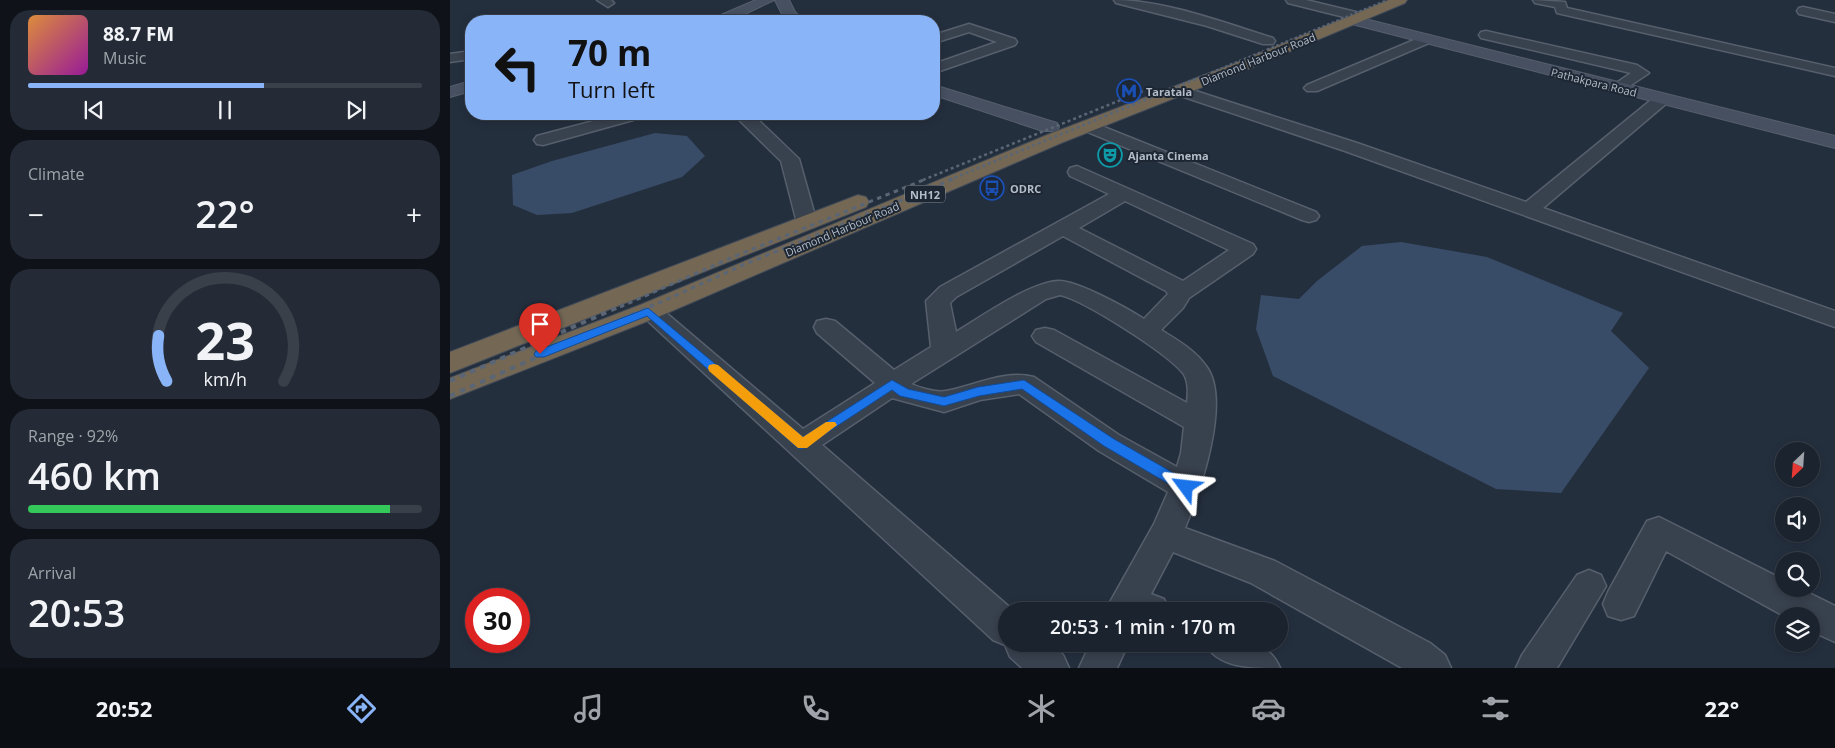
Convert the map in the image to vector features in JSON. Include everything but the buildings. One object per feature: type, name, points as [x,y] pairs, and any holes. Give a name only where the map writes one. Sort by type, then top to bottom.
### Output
[{"type":"highway","name":"Diamond Harbour Road","points":[[450,389],[648,311],[1089,126],[1180,91],[1360,12],[1400,0]]},
{"type":"highway","name":"Diamond Harbour Road","points":[[450,362],[1268,41],[1334,11],[1360,12]]},
{"type":"street","points":[[733,15],[767,0]]},
{"type":"street","points":[[782,0],[790,15]]},
{"type":"street","points":[[1120,0],[1212,23],[1268,41]]},
{"type":"street","points":[[1292,0],[1334,11]]},
{"type":"street","points":[[1539,0],[1561,5],[1562,10],[1565,11],[1826,61]]},
{"type":"street","points":[[1818,0],[1803,11],[1835,18]]},
{"type":"street","name":"Pathakpara Road","points":[[1360,12],[1426,39],[1835,141]]},
{"type":"street","points":[[940,37],[969,28],[1010,42],[940,67]]},
{"type":"street","points":[[1486,35],[1632,68],[1642,73],[1617,88]]},
{"type":"street","points":[[1723,36],[1826,61],[1835,72]]},
{"type":"street","points":[[1312,88],[1426,39]]},
{"type":"street","points":[[940,75],[1027,44]]},
{"type":"street","points":[[940,48],[966,58]]},
{"type":"street","points":[[450,58],[465,57]]},
{"type":"street","points":[[450,83],[465,79]]},
{"type":"street","points":[[450,92],[465,88]]},
{"type":"street","points":[[1180,91],[1529,210],[1835,319]]},
{"type":"street","points":[[940,92],[1050,127]]},
{"type":"street","points":[[1529,210],[1662,99]]},
{"type":"street","points":[[543,140],[616,120]]},
{"type":"street","points":[[750,120],[790,159],[807,223]]},
{"type":"street","points":[[1089,126],[1309,216]]},
{"type":"street","points":[[1077,172],[1245,249],[1180,294],[1175,303],[1145,331]]},
{"type":"street","points":[[944,350],[943,328],[938,301],[948,292],[1124,194]]},
{"type":"street","points":[[1063,228],[1166,280],[1175,286],[1180,294]]},
{"type":"street","points":[[802,444],[944,350],[1038,294],[1058,288],[1070,290],[1145,331],[1174,350],[1196,371],[1202,390],[1196,452],[1186,487],[1137,602]]},
{"type":"street","points":[[648,311],[802,444],[998,621]]},
{"type":"street","points":[[826,327],[904,393],[944,402],[978,392],[1024,384],[1109,443],[1186,487]]},
{"type":"street","points":[[1045,336],[1200,423]]},
{"type":"street","points":[[1621,604],[1659,531],[1835,625]]},
{"type":"street","points":[[1166,535],[1263,572],[1417,656],[1432,668]]},
{"type":"street","points":[[1535,668],[1589,586]]},
{"type":"street","points":[[1032,652],[1050,668]]},
{"type":"street","points":[[1098,668],[1105,652]]},
{"type":"street","points":[[1236,652],[1261,668]]},
{"type":"water","points":[[655,133],[687,136],[705,156],[682,177],[572,213],[537,215],[513,205],[512,175],[552,161]]},
{"type":"water","points":[[1401,242],[1487,257],[1623,313],[1611,331],[1649,368],[1561,493],[1496,489],[1273,376],[1256,329],[1261,295],[1299,299],[1317,281],[1362,246]]},
{"type":"railway","points":[[1193,80],[1387,0]]},
{"type":"railway","points":[[949,180],[1196,79]]},
{"type":"railway","points":[[923,180],[1153,87]]},
{"type":"railway","points":[[620,307],[733,257],[926,179]]},
{"type":"railway","points":[[650,307],[743,265],[953,179]]},
{"type":"railway","points":[[450,381],[623,305]]},
{"type":"railway","points":[[450,396],[653,305]]},
{"type":"slow traffic","points":[[714,368],[802,444],[831,425]]},
{"type":"place","name":"Taratala","points":[[1129,91]]},
{"type":"place","name":"Ajanta Cinema","points":[[1110,155]]},
{"type":"place","name":"ODRC","points":[[992,188]]},
{"type":"route","points":[[540,354],[648,311],[802,444],[892,384],[904,393],[944,402],[978,392],[1024,384],[1109,443],[1186,487]]}]
